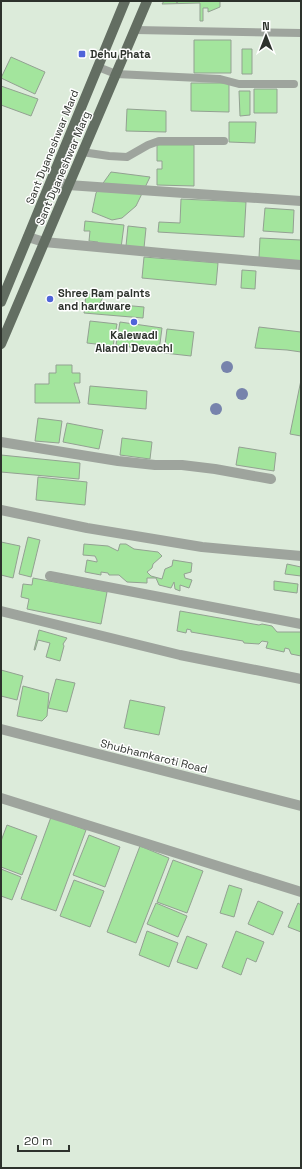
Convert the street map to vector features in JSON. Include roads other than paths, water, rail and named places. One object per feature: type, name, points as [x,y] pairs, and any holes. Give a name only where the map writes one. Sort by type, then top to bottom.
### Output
[{"type":"main road","name":"Sant Dyaneshwar Mard","points":[[2,297],[52,180],[125,1]]},
{"type":"main road","name":"Sant Dyaneshwar Marg","points":[[1,344],[147,1]]},
{"type":"main road","points":[[77,118],[94,125]]},
{"type":"street","points":[[52,180],[68,185],[301,201]]},
{"type":"street","points":[[28,237],[44,242],[301,265]]},
{"type":"street","points":[[1,442],[118,461],[155,465],[182,465],[271,479]]},
{"type":"street","points":[[1,510],[87,528],[202,547],[301,556]]},
{"type":"street","points":[[50,576],[301,624]]},
{"type":"street","points":[[1,611],[180,656],[301,680]]},
{"type":"street","name":"Shubhamkaroti Road","points":[[1,730],[301,806]]},
{"type":"street","points":[[1,798],[301,892]]},
{"type":"lane","points":[[135,30],[301,34]]},
{"type":"lane","points":[[98,67],[116,74],[220,79],[239,84],[294,84]]},
{"type":"lane","points":[[82,152],[127,157],[148,145],[159,141],[224,142]]},
{"type":"place","name":"Dehu Phata","points":[[82,54]]},
{"type":"place","name":"Shree Ram paints and hardware","points":[[50,299]]},
{"type":"place","name":"Kalewadi Alandi Devachi","points":[[134,322]]}]
